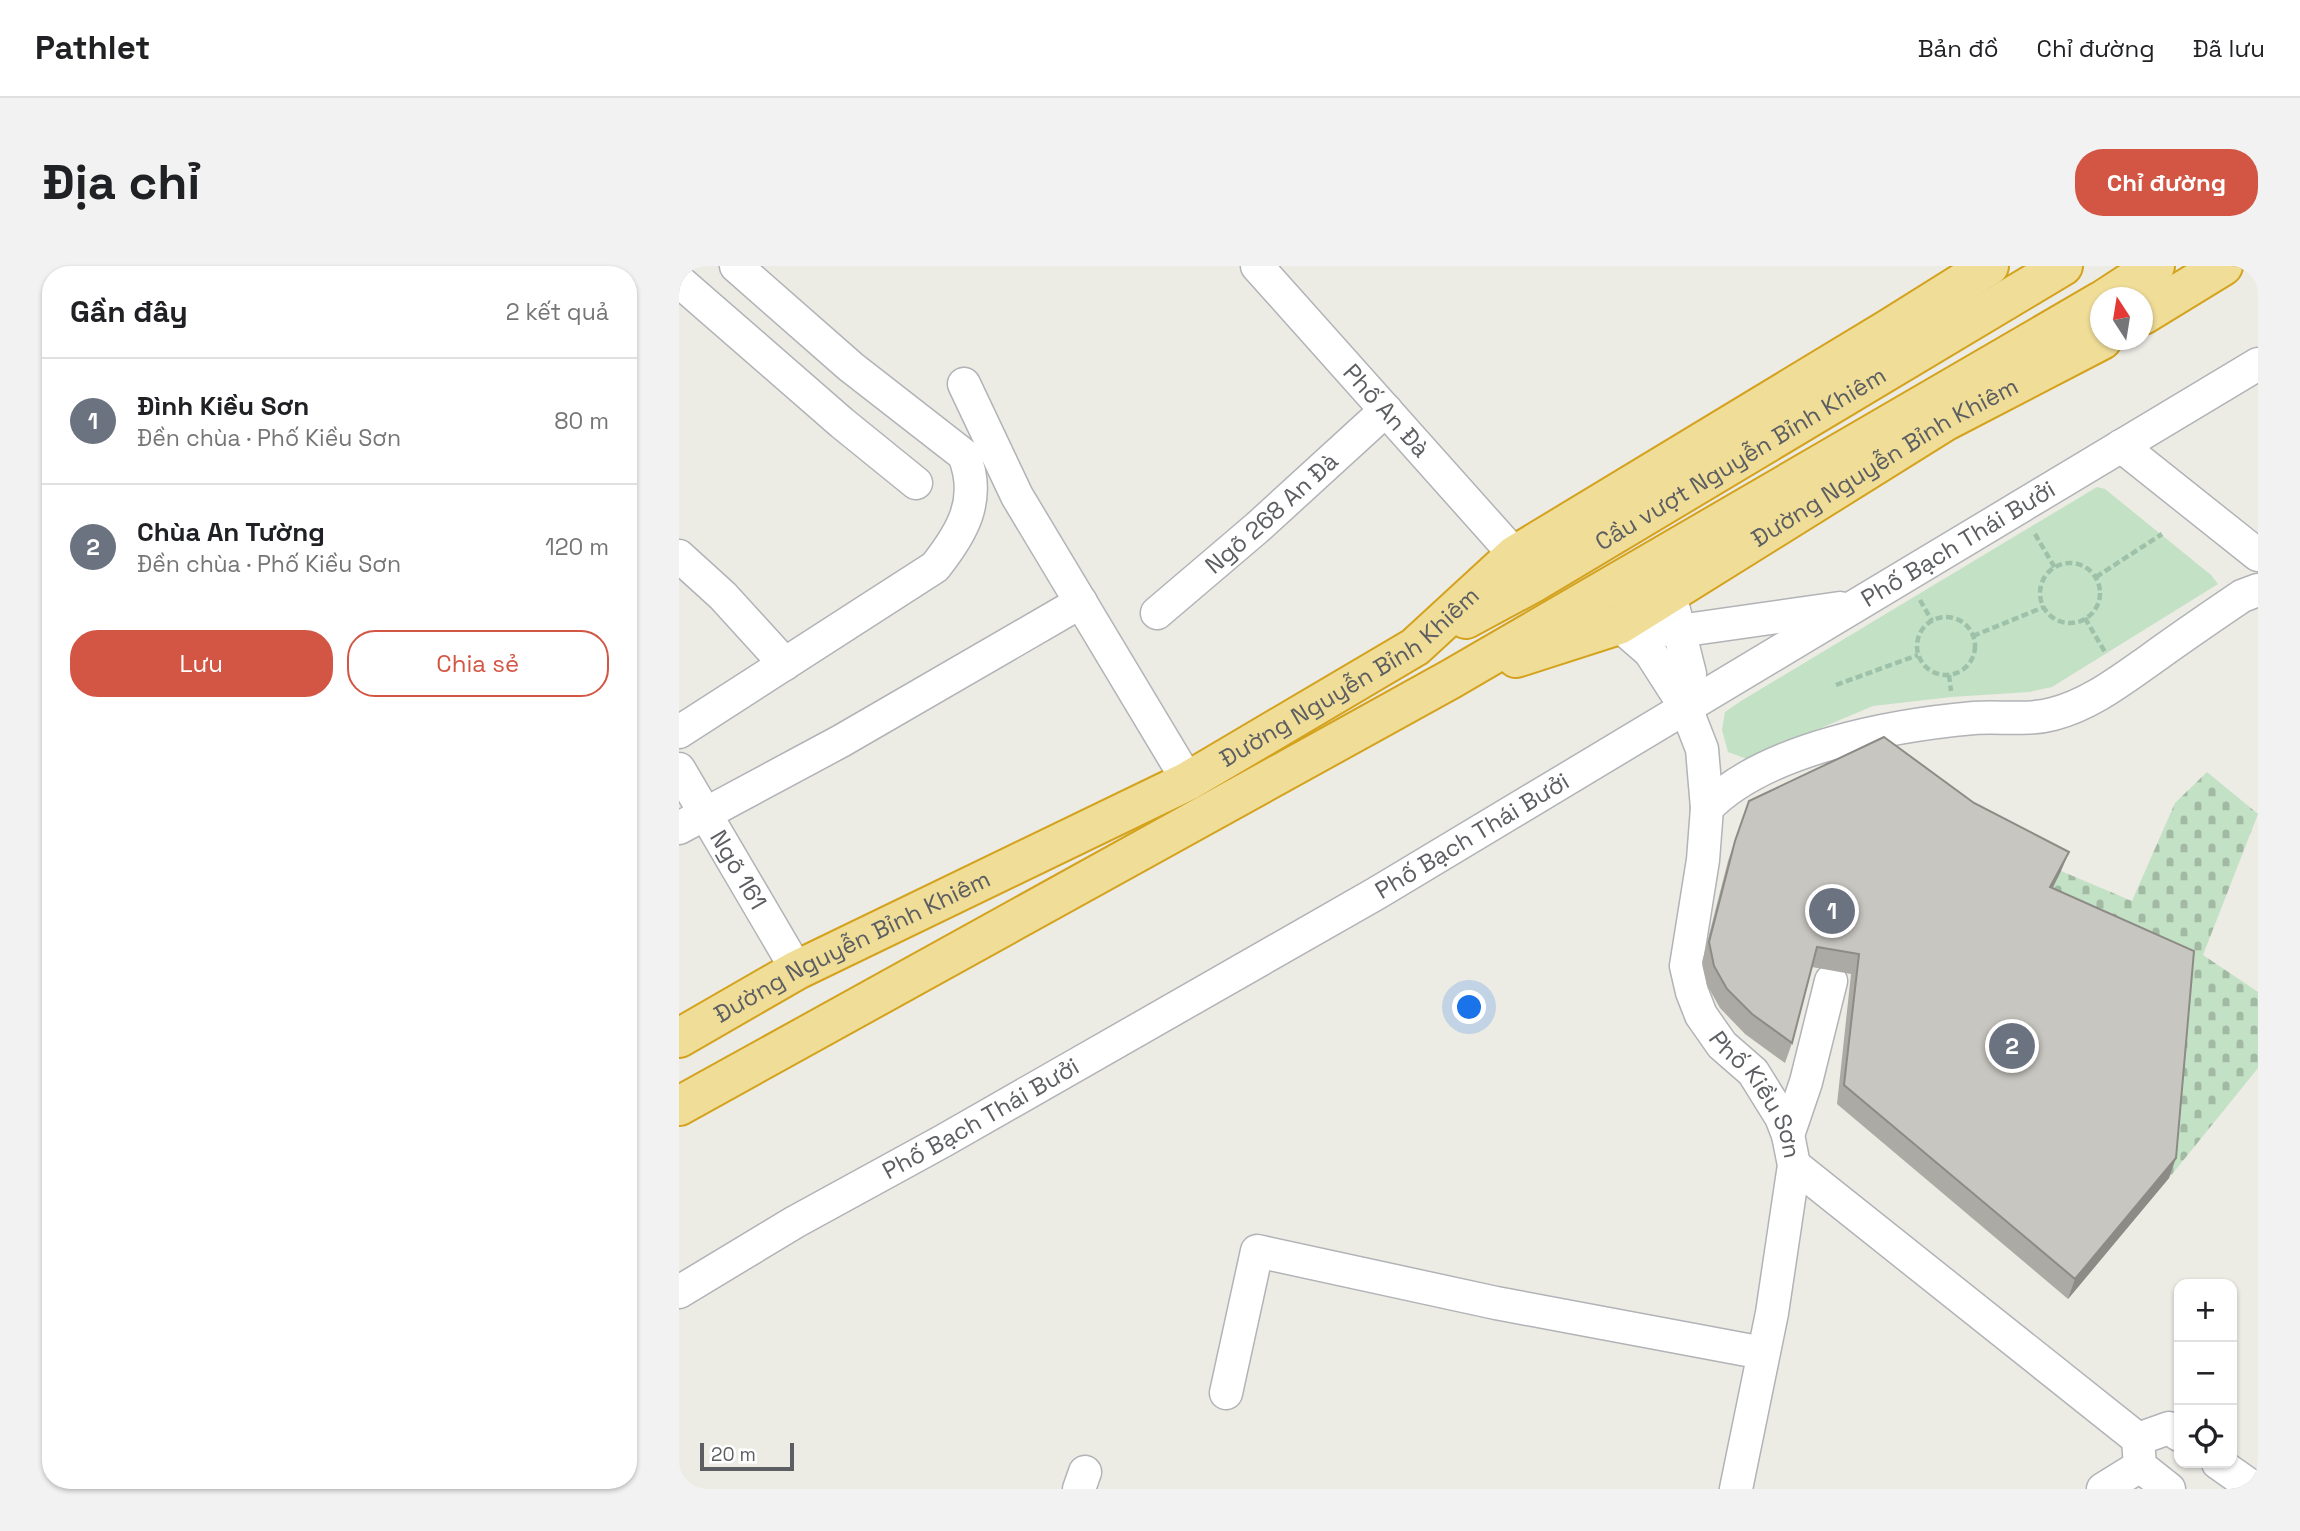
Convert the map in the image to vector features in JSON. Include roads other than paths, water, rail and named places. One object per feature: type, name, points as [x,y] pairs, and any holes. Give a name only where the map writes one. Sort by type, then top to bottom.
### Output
[{"type":"highway","name":"Đường Nguyễn Bỉnh Khiêm","points":[[679,1038],[797,970],[1188,781],[1415,647],[1515,555],[1989,266]]},
{"type":"highway","name":"Cầu vượt Nguyễn Bỉnh Khiêm","points":[[1415,647],[1534,583],[2063,266]]},
{"type":"highway","points":[[2123,287],[2155,266]]},
{"type":"highway","points":[[2153,309],[2223,266]]},
{"type":"highway","name":"Cầu vượt Nguyễn Bỉnh Khiêm","points":[[1451,679],[2090,306]]},
{"type":"highway","name":"Đường Nguyễn Bỉnh Khiêm","points":[[679,1106],[1451,679],[1619,625],[1946,421],[2090,346]]},
{"type":"street","points":[[679,733],[935,567],[961,530],[968,509],[969,477],[964,456],[851,367],[736,266]]},
{"type":"street","name":"Phố An Đà","points":[[1257,266],[1515,555]]},
{"type":"street","points":[[679,281],[842,423],[916,483]]},
{"type":"street","name":"Phố Bạch Thái Bưởi","points":[[679,1292],[795,1223],[1365,900],[2258,364]]},
{"type":"street","points":[[964,384],[1017,496],[1188,781]]},
{"type":"street","name":"Ngõ 268 An Đà","points":[[1157,613],[1258,527],[1386,411]]},
{"type":"street","points":[[2121,446],[2258,555]]},
{"type":"street","points":[[679,556],[723,596],[785,664]]},
{"type":"street","points":[[1707,808],[1719,796],[1756,773],[1814,749],[1872,732],[1991,717],[2024,719],[2054,714],[2076,706],[2118,682],[2242,596],[2258,590]]},
{"type":"street","points":[[1669,592],[1690,674],[1686,708]]},
{"type":"street","points":[[692,821],[841,741],[1081,602]]},
{"type":"street","points":[[1619,625],[1679,631],[1854,606]]},
{"type":"street","name":"Phố Kiều Sơn","points":[[1619,625],[1650,652],[1686,708],[1702,749],[1707,808],[1703,860],[1686,966],[1692,992],[1701,1015],[1721,1045],[1753,1072],[1781,1117],[1791,1150],[1772,1313],[1736,1489]]},
{"type":"street","name":"Ngõ 161","points":[[679,769],[692,821],[797,970]]},
{"type":"street","points":[[1831,981],[1791,1150],[2139,1452],[2169,1489]]},
{"type":"street","points":[[1226,1393],[1258,1251],[1496,1303],[1763,1353]]},
{"type":"street","points":[[2103,1489],[2139,1452],[2169,1428],[2174,1432]]},
{"type":"street","points":[[2225,1468],[2255,1489]]},
{"type":"place","name":"Đình Kiều Sơn","points":[[1832,911]]},
{"type":"place","name":"Chùa An Tường","points":[[2012,1046]]}]
